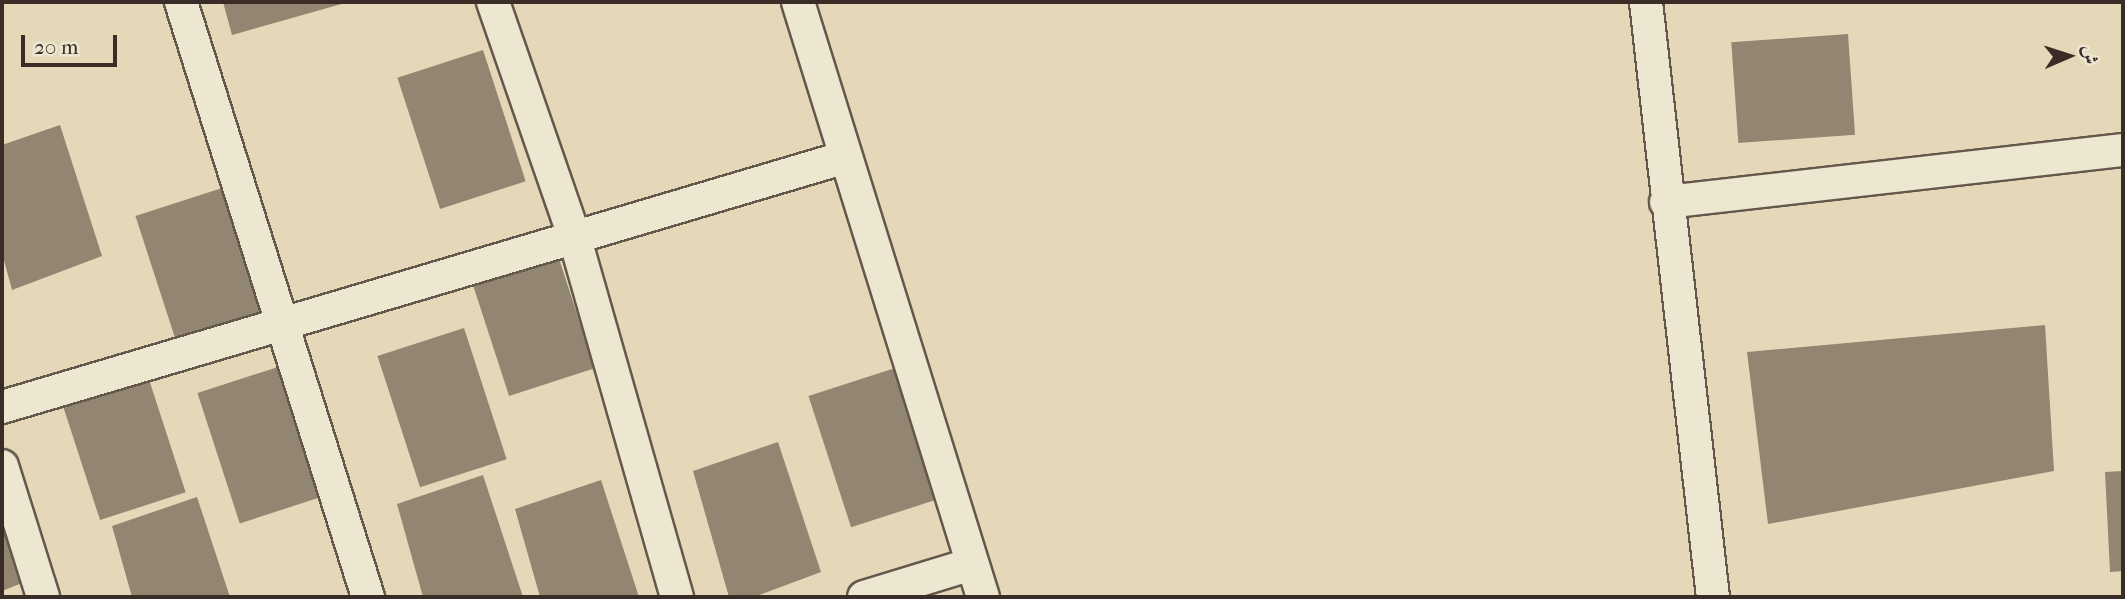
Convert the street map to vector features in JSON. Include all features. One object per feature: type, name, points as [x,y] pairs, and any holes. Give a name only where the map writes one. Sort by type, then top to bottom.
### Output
[{"type":"street","points":[[181,2],[368,597]]},
{"type":"street","points":[[492,2],[575,239],[677,597]]},
{"type":"street","points":[[798,2],[983,597]]},
{"type":"street","points":[[1646,2],[1666,202],[1713,597]]},
{"type":"street","points":[[1666,202],[2123,150]]},
{"type":"street","points":[[2,407],[846,157]]},
{"type":"street","points":[[2,466],[43,597]]},
{"type":"street","points":[[864,597],[972,564]]},
{"type":"building","points":[[223,2],[345,2],[345,3],[232,35]]},
{"type":"building","points":[[1848,34],[1855,135],[1738,143],[1731,42]]},
{"type":"building","points":[[483,50],[526,181],[440,209],[397,78]]},
{"type":"building","points":[[60,125],[102,256],[12,290],[2,253],[2,145]]},
{"type":"building","points":[[222,188],[265,319],[178,347],[135,216]]},
{"type":"building","points":[[552,237],[595,368],[509,396],[466,265]]},
{"type":"building","points":[[2045,325],[2054,471],[1768,524],[1747,352]]},
{"type":"building","points":[[464,328],[507,459],[420,487],[377,356]]},
{"type":"building","points":[[143,361],[186,492],[100,520],[57,389]]},
{"type":"building","points":[[284,365],[326,495],[240,523],[197,393]]},
{"type":"building","points":[[895,368],[938,499],[851,527],[808,396]]},
{"type":"building","points":[[778,442],[821,572],[754,597],[729,597],[693,471]]},
{"type":"building","points":[[2123,471],[2123,571],[2110,572],[2105,472]]},
{"type":"building","points":[[483,475],[523,597],[423,597],[397,504]]},
{"type":"building","points":[[601,480],[639,597],[540,597],[515,509]]},
{"type":"building","points":[[197,497],[230,597],[132,597],[112,526]]},
{"type":"building","points":[[2,506],[27,581],[2,591]]}]
